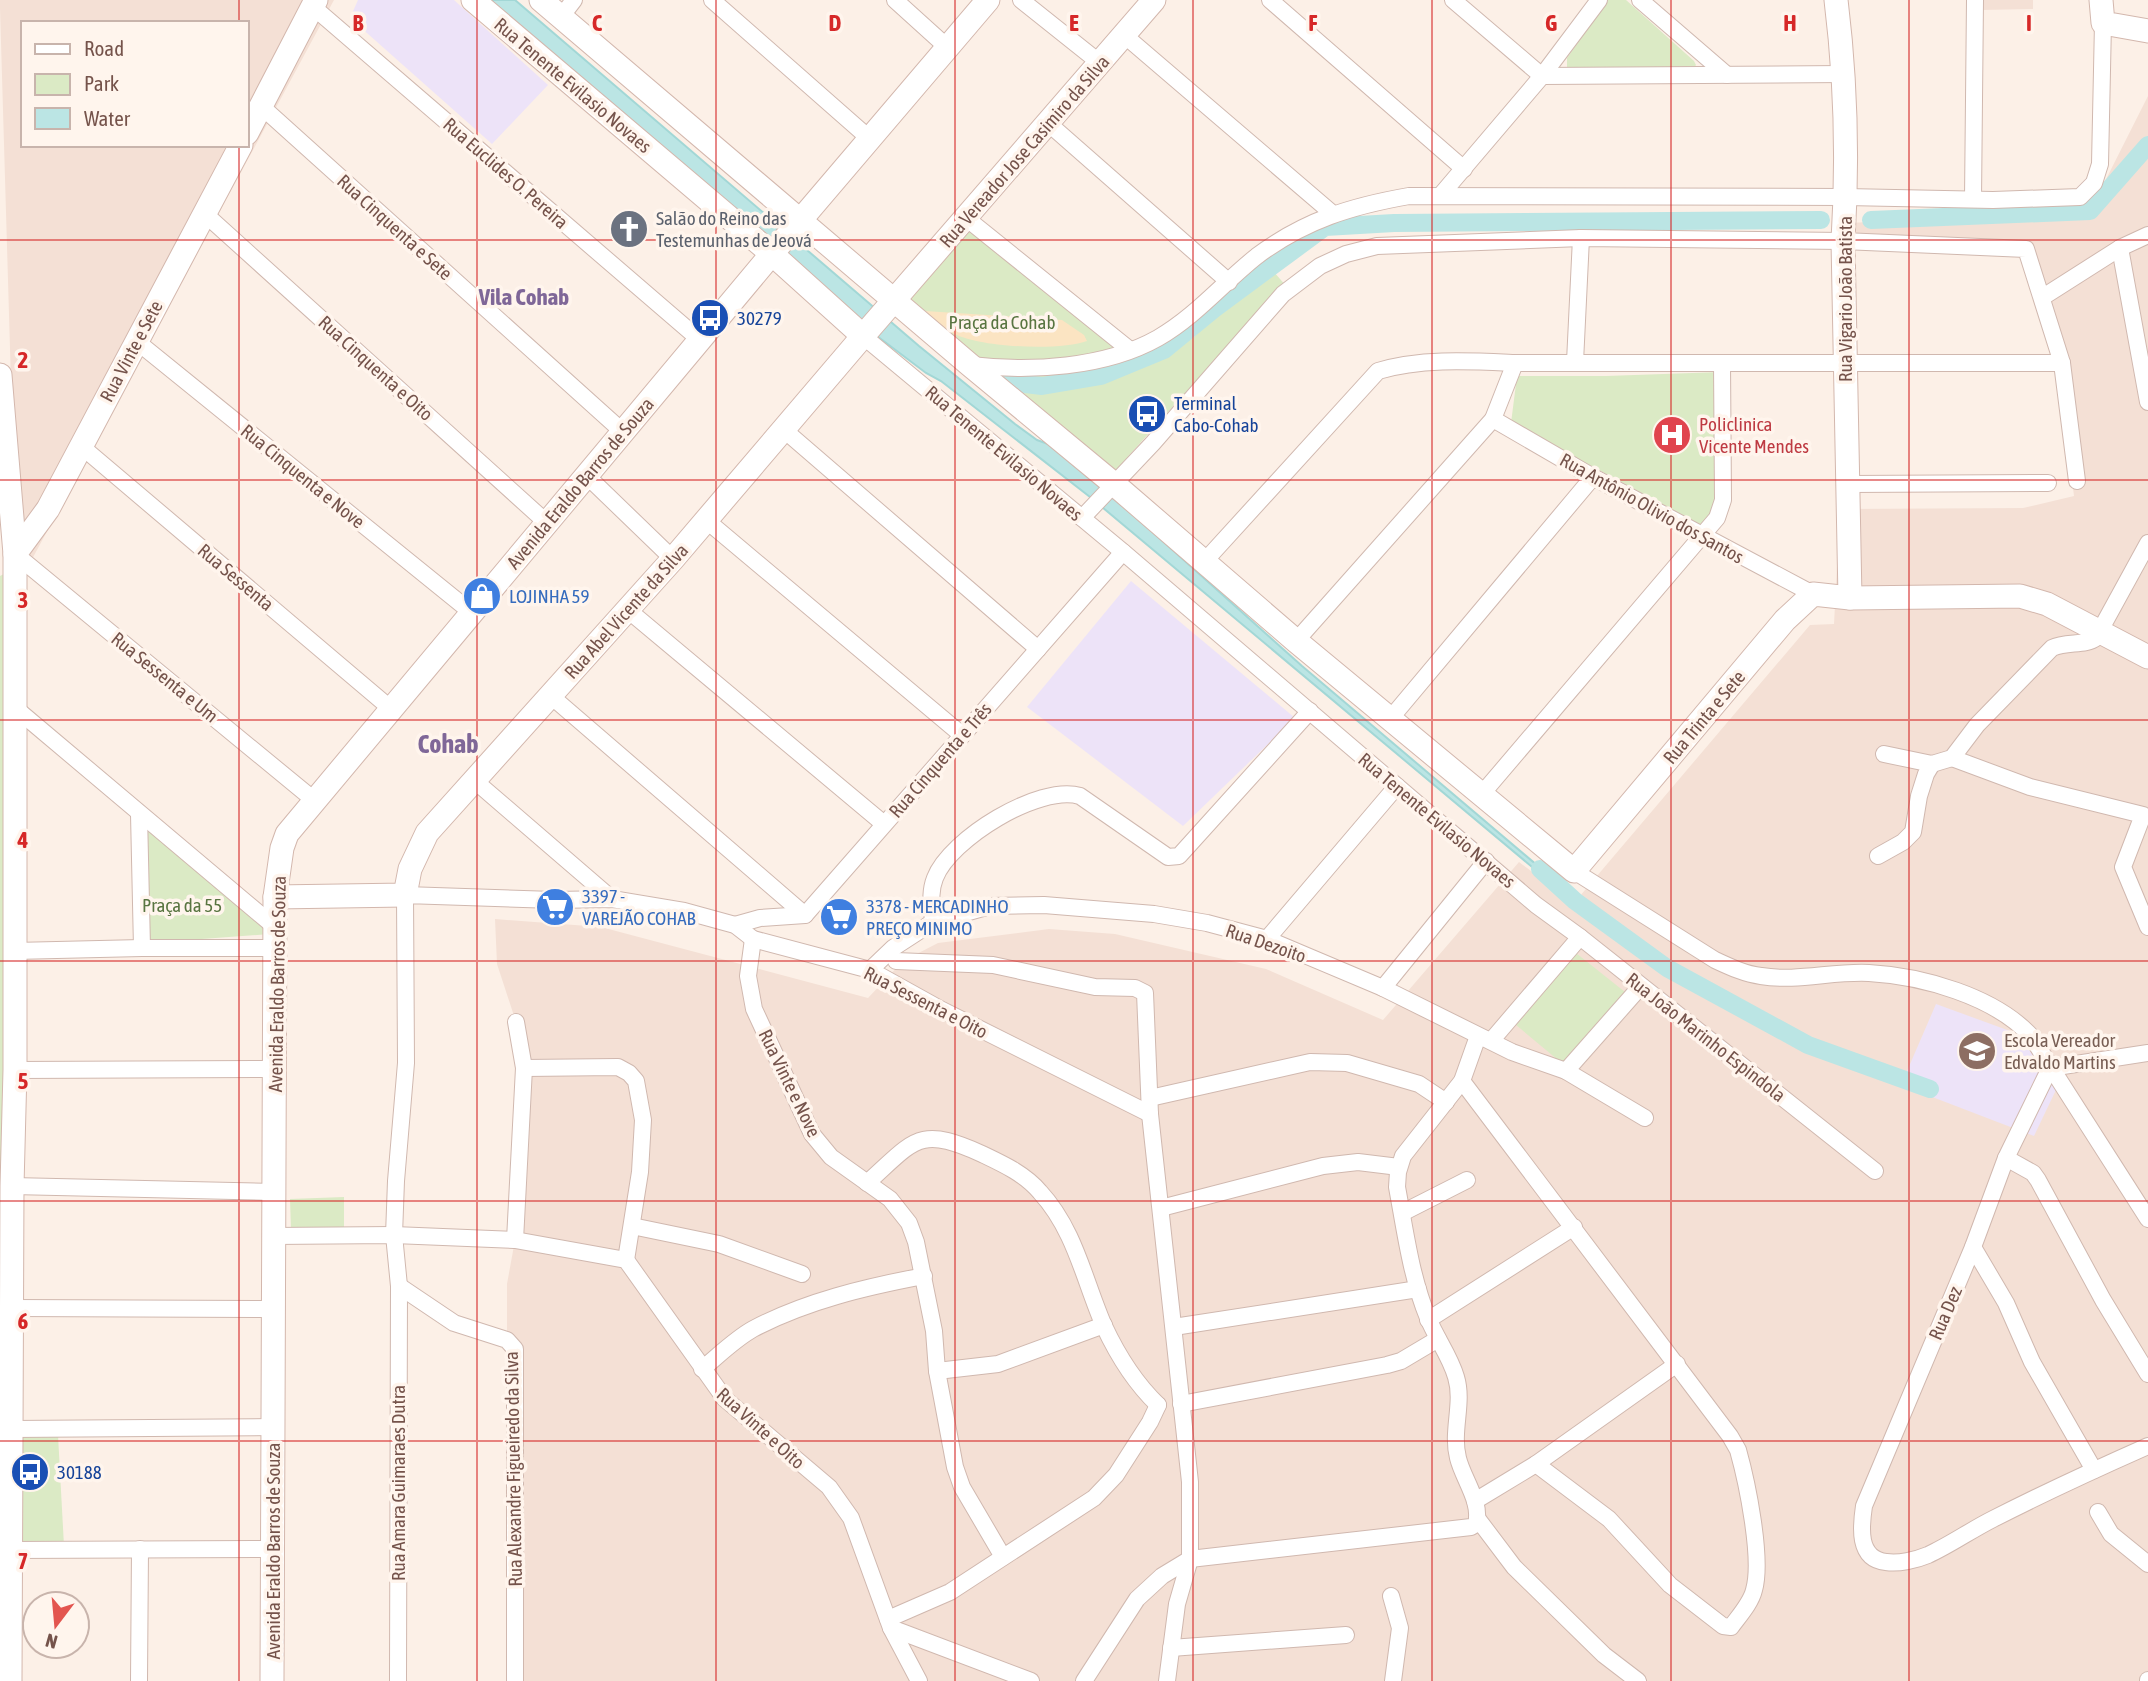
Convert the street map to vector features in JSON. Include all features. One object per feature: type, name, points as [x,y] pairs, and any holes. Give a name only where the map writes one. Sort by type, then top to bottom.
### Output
[{"type":"street","name":"Rua Tenente Evilasio Novaes","points":[[473,0],[773,252],[877,320],[1082,518],[1536,905]]},
{"type":"street","points":[[541,0],[568,9],[795,227],[877,320],[970,365],[1112,487],[1574,871],[1715,960],[1740,971],[1790,978],[1867,973],[1910,978],[1941,986],[1997,1009],[2019,1023],[2031,1037],[2148,1219]]},
{"type":"street","points":[[712,0],[870,139]]},
{"type":"street","points":[[895,0],[948,48],[988,0]]},
{"type":"street","points":[[1021,0],[1100,63]]},
{"type":"street","name":"Rua Vereador Jose Casimiro da Silva","points":[[877,320],[1154,0]]},
{"type":"street","points":[[1270,0],[1464,169]]},
{"type":"street","points":[[1453,0],[1542,76],[1845,74]]},
{"type":"street","points":[[1440,196],[1542,76],[1599,0]]},
{"type":"street","points":[[1640,0],[1727,75]]},
{"type":"street","name":"Rua Vigario João Batista","points":[[1836,0],[1845,74],[1844,361],[1850,598]]},
{"type":"street","points":[[1973,199],[1975,0]]},
{"type":"street","points":[[248,131],[314,3]]},
{"type":"street","name":"Rua Euclides O. Pereira","points":[[314,3],[700,340]]},
{"type":"street","points":[[970,365],[1007,368],[1051,366],[1087,361],[1130,350],[1176,327],[1255,258],[1277,243],[1333,214],[1367,203],[1409,196],[2071,199],[2085,194],[2094,183],[2100,164],[2102,11],[2145,30]]},
{"type":"street","points":[[1124,35],[1333,214]]},
{"type":"street","name":"Avenida Eraldo Barros de Souza","points":[[272,1681],[275,897],[282,848],[287,834],[773,252],[948,48]]},
{"type":"street","name":"Rua Cinquenta e Sete","points":[[261,106],[623,432]]},
{"type":"street","points":[[1048,123],[1229,282]]},
{"type":"street","name":"Rua Vinte e Sete","points":[[15,554],[48,509],[239,147]]},
{"type":"street","name":"Rua Cinquenta e Oito","points":[[205,214],[547,523]]},
{"type":"street","points":[[966,218],[1130,350]]},
{"type":"street","points":[[2043,297],[2120,248],[2148,235]]},
{"type":"street","points":[[1576,362],[1581,238]]},
{"type":"street","points":[[1082,518],[1153,443],[1283,294],[1320,266],[1346,254],[1377,246],[1581,238],[1843,241],[2026,248],[2062,363],[2077,481]]},
{"type":"street","points":[[2120,248],[2148,402]]},
{"type":"street","name":"Rua Abel Vicente da Silva","points":[[405,895],[410,869],[427,833],[673,559],[877,320]]},
{"type":"street","name":"Rua Cinquenta e Nove","points":[[135,340],[471,612]]},
{"type":"street","points":[[1204,562],[1378,370],[1398,365],[1475,361],[2062,363]]},
{"type":"street","points":[[1296,641],[1493,419],[1515,363]]},
{"type":"street","points":[[1481,796],[1717,518],[1723,500],[1722,363]]},
{"type":"street","points":[[0,375],[15,554],[13,1308],[5,1425],[11,1550],[10,1681]]},
{"type":"street","name":"Rua Antônio Olivio dos Santos","points":[[1493,419],[1593,477],[1813,594]]},
{"type":"street","points":[[783,429],[1038,649]]},
{"type":"street","name":"Rua Sessenta","points":[[81,446],[390,709]]},
{"type":"street","points":[[586,475],[673,559]]},
{"type":"street","points":[[1390,719],[1593,477]]},
{"type":"street","points":[[1849,484],[2048,483]]},
{"type":"street","points":[[706,520],[962,735]]},
{"type":"street","points":[[1884,754],[1932,764],[1952,758],[1977,725],[2052,648],[2066,642],[2091,642],[2096,638],[2148,543]]},
{"type":"street","name":"Rua Cinquenta e Três","points":[[805,915],[1123,552]]},
{"type":"street","name":"Rua Sessenta e Um","points":[[15,554],[314,800]]},
{"type":"street","points":[[1813,594],[1850,598],[2020,596],[2047,604],[2148,657]]},
{"type":"street","name":"Rua Trinta e Sete","points":[[1574,871],[1785,620],[1813,594]]},
{"type":"street","points":[[628,610],[884,824]]},
{"type":"street","points":[[551,695],[805,915]]},
{"type":"street","points":[[14,707],[139,814],[275,938]]},
{"type":"street","points":[[933,922],[932,890],[935,877],[948,858],[968,839],[1011,810],[1063,792],[1080,796],[1168,857],[1179,856],[1310,711]]},
{"type":"street","points":[[1952,758],[2030,787],[2143,815],[2123,867],[2148,927]]},
{"type":"street","points":[[1878,856],[1903,842],[1913,832],[1919,796],[1932,764]]},
{"type":"street","points":[[475,781],[612,899]]},
{"type":"street","points":[[1267,939],[1397,786]]},
{"type":"street","points":[[139,814],[142,948]]},
{"type":"street","points":[[1383,988],[1486,861]]},
{"type":"street","points":[[399,1286],[394,1235],[406,1063],[405,895]]},
{"type":"street","name":"Rua Sessenta e Oito","points":[[275,897],[405,895],[612,899],[684,911],[734,925],[752,939],[870,970],[942,1010],[1150,1106]]},
{"type":"street","name":"Rua Dezoito","points":[[870,970],[893,948],[933,922],[990,906],[1044,905],[1154,914],[1207,923],[1267,939],[1383,988],[1512,1052],[1566,1071],[1645,1118]]},
{"type":"street","name":"Rua João Marinho Espindola","points":[[1536,905],[1875,1171]]},
{"type":"street","points":[[734,925],[760,918],[805,915]]},
{"type":"street","points":[[1580,937],[1484,1038],[1462,1081],[1403,1156],[1397,1187],[1418,1289],[1428,1320],[1456,1378],[1459,1395],[1457,1457],[1475,1501],[1476,1521],[1514,1567],[1604,1656],[1638,1681]]},
{"type":"street","points":[[14,951],[142,948],[275,938]]},
{"type":"street","name":"Rua Vinte e Nove","points":[[752,939],[748,976],[754,1009],[812,1134],[831,1157],[890,1199],[909,1223],[924,1276],[934,1331],[937,1371],[955,1467],[962,1487],[1003,1557]]},
{"type":"street","points":[[897,961],[993,965],[1095,987],[1135,988],[1145,993],[1150,1106],[1189,1476],[1189,1559],[1177,1604],[1167,1681]]},
{"type":"street","points":[[1566,1071],[1641,986]]},
{"type":"street","points":[[515,1240],[524,1068],[516,1022]]},
{"type":"street","points":[[2050,1068],[2148,1053]]},
{"type":"street","points":[[1150,1106],[1310,1062],[1347,1063],[1419,1084],[1446,1102]]},
{"type":"street","points":[[272,1237],[394,1235],[515,1240],[626,1260],[640,1172],[642,1120],[636,1081],[618,1067],[524,1068]]},
{"type":"street","name":"Rua Dez","points":[[2050,1068],[2006,1157],[1973,1247],[1864,1506],[1861,1538],[1867,1552],[1884,1562],[1902,1562],[1927,1555],[1990,1520],[2094,1470]]},
{"type":"street","points":[[15,1070],[275,1069]]},
{"type":"street","points":[[1462,1081],[1574,1227],[1738,1450],[1758,1558],[1754,1594],[1731,1627],[1723,1626],[1670,1585],[1609,1519],[1536,1464]]},
{"type":"street","points":[[867,1183],[910,1145],[932,1138],[957,1143],[1011,1168],[1040,1191],[1063,1223],[1104,1325],[1125,1367],[1158,1405]]},
{"type":"street","points":[[2006,1157],[2033,1173],[2038,1180],[2103,1300],[2148,1374]]},
{"type":"street","points":[[1161,1208],[1323,1166],[1358,1162],[1399,1167]]},
{"type":"street","points":[[1402,1213],[1467,1180]]},
{"type":"street","points":[[12,1186],[274,1192]]},
{"type":"street","points":[[632,1226],[719,1244],[802,1274]]},
{"type":"street","points":[[1428,1320],[1574,1227]]},
{"type":"street","points":[[1973,1247],[2006,1303],[2032,1362],[2094,1470],[2148,1446]]},
{"type":"street","name":"Rua Vinte e Oito","points":[[626,1260],[724,1399],[829,1487],[842,1503],[851,1518],[890,1624],[919,1681]]},
{"type":"street","points":[[702,1369],[751,1330],[818,1302],[877,1285],[924,1276]]},
{"type":"street","name":"Rua Amara Guimaraes Dutra","points":[[398,1681],[399,1286]]},
{"type":"street","name":"Rua Alexandre Figueiredo da Silva","points":[[399,1286],[454,1323],[508,1340],[515,1349],[515,1681]]},
{"type":"street","points":[[1174,1327],[1418,1289]]},
{"type":"street","points":[[13,1308],[273,1309]]},
{"type":"street","points":[[937,1371],[998,1364],[1104,1325]]},
{"type":"street","points":[[1158,1405],[1387,1365],[1401,1361],[1438,1339]]},
{"type":"street","points":[[1475,1501],[1536,1464],[1676,1364]]},
{"type":"street","points":[[890,1624],[950,1592],[1094,1497],[1116,1475],[1158,1405]]},
{"type":"street","points":[[5,1425],[274,1427]]},
{"type":"street","points":[[2098,1513],[2111,1534],[2148,1564]]},
{"type":"street","points":[[1084,1681],[1137,1599],[1162,1576],[1189,1559],[1471,1527],[1476,1521]]},
{"type":"street","points":[[139,1681],[140,1549]]},
{"type":"street","points":[[11,1550],[272,1549]]},
{"type":"street","points":[[1391,1596],[1400,1628],[1393,1681]]},
{"type":"street","points":[[890,1624],[1031,1681]]},
{"type":"street","points":[[1171,1648],[1346,1636]]},
{"type":"shaded area","points":[[0,0],[334,0],[17,587]]},
{"type":"shaded area","points":[[358,0],[454,0],[548,85],[492,144],[350,18]]},
{"type":"shaded area","points":[[1982,0],[2033,0],[2033,9],[1981,10]]},
{"type":"shaded area","points":[[2148,96],[2148,1681],[519,1681],[507,1340],[507,1284],[515,1240],[516,1022],[497,964],[495,919],[601,927],[868,998],[903,961],[938,943],[1049,929],[1115,934],[1266,969],[1383,1020],[1519,862],[1574,903],[1810,625],[1834,624],[1840,509],[2023,508],[2074,496],[2061,390],[2022,250],[1848,243],[1849,223],[2090,211]]},
{"type":"shaded area","points":[[1131,581],[1295,718],[1183,826],[1027,707]]},
{"type":"shaded area","name":"Escola Vereador Edvaldo Martins","points":[[1936,1004],[2010,1031],[2065,1071],[2034,1136],[1901,1085]]},
{"type":"green space","points":[[1608,0],[1626,0],[1694,61],[1694,68],[1567,70],[1567,58]]},
{"type":"green space","name":"Praça da Cohab","points":[[968,222],[1128,357],[1194,337],[1267,264],[1287,287],[1274,294],[1115,471],[903,298]]},
{"type":"green space","points":[[1721,372],[1719,515],[1701,525],[1511,423],[1517,376]]},
{"type":"green space","points":[[8,572],[9,669],[3,778],[12,962],[0,1411],[0,576]]},
{"type":"green space","name":"Praça da 55","points":[[143,825],[270,934],[148,943]]},
{"type":"green space","points":[[1576,953],[1625,992],[1564,1065],[1516,1025]]},
{"type":"green space","points":[[344,1197],[344,1229],[291,1230],[290,1199]]},
{"type":"green space","points":[[22,1434],[58,1435],[64,1546],[22,1548]]},
{"type":"sand","points":[[925,311],[1062,320],[1084,335],[1087,341],[1039,347],[979,342],[951,332]]},
{"type":"water","points":[[488,0],[515,0],[919,346],[1015,424],[1037,440],[1048,444],[1099,484],[1302,666],[1558,883],[1556,887],[1090,497],[941,381],[877,336]]},
{"type":"waterway","points":[[1871,220],[2090,211],[2148,145]]},
{"type":"waterway","points":[[1007,382],[1042,386],[1101,376],[1164,350],[1214,309],[1325,227],[1394,223],[1821,220]]},
{"type":"waterway","points":[[1540,869],[1575,901],[1667,968],[1808,1045],[1930,1089]]},
{"type":"place","name":"Salão do Reino das Testemunhas de Jeová","points":[[629,229]]},
{"type":"place","name":"30279","points":[[710,318]]},
{"type":"place","name":"Terminal Cabo-Cohab","points":[[1147,414]]},
{"type":"place","name":"Policlinica Vicente Mendes","points":[[1672,435]]},
{"type":"place","name":"LOJINHA 59","points":[[482,596]]},
{"type":"place","name":"3397 - VAREJÃO COHAB","points":[[555,907]]},
{"type":"place","name":"3378 - MERCADINHO PREÇO MINIMO","points":[[839,917]]},
{"type":"place","name":"Escola Vereador Edvaldo Martins","points":[[1977,1051]]},
{"type":"place","name":"30188","points":[[30,1472]]},
{"type":"district","name":"Vila Cohab","points":[[524,297]]},
{"type":"district","name":"Cohab","points":[[448,744]]}]
